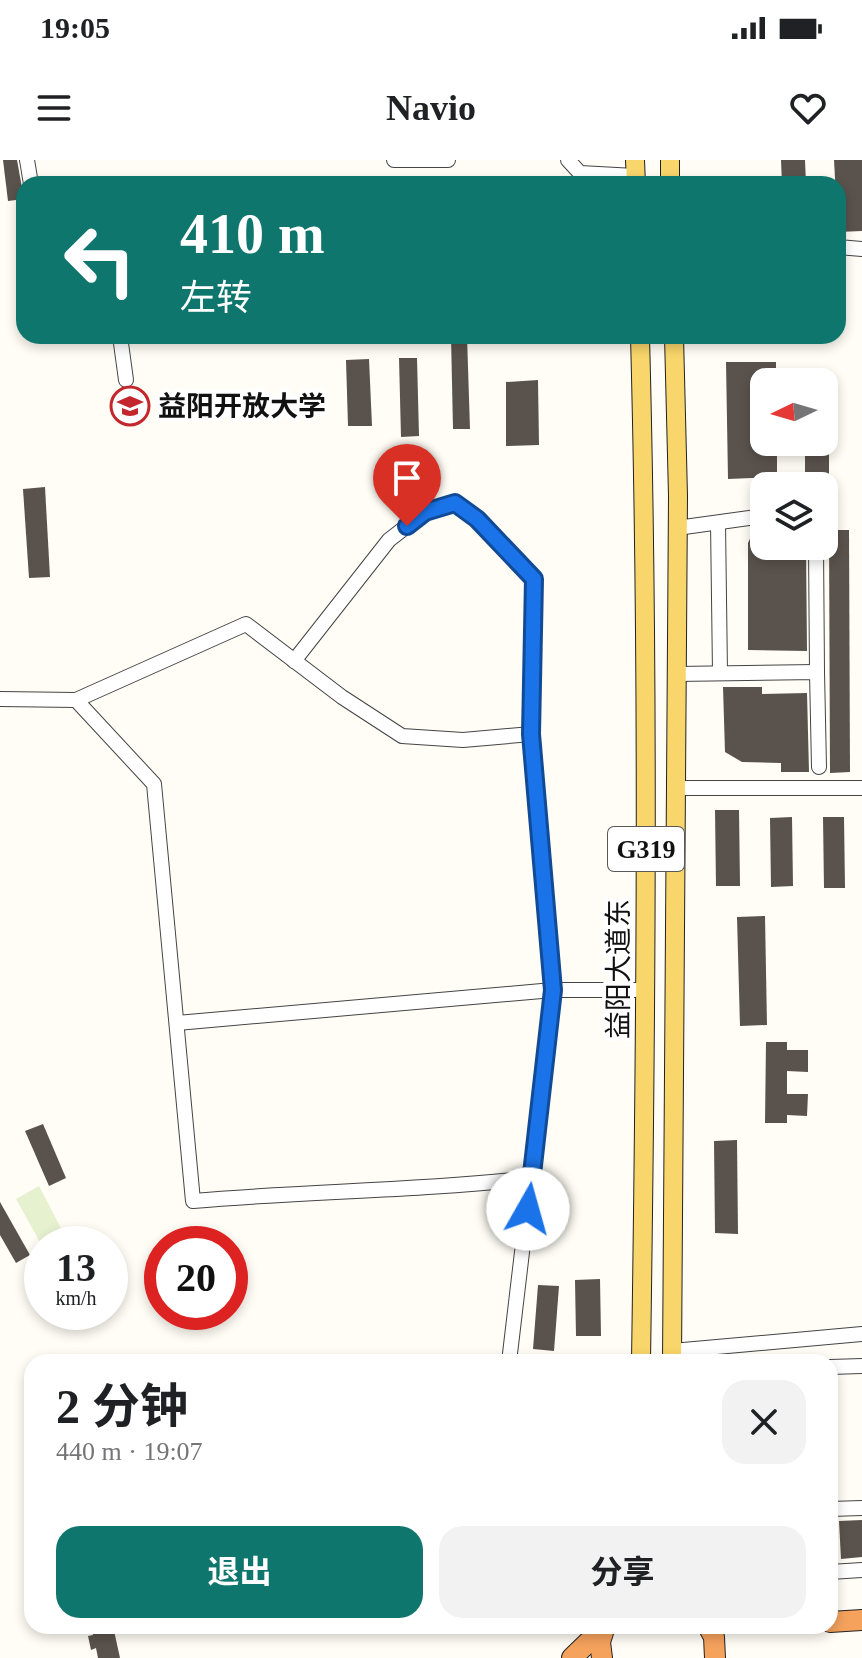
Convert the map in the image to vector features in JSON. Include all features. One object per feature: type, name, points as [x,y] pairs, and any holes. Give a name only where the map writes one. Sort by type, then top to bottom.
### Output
[{"type":"highway","points":[[838,1622],[862,1620]]},
{"type":"highway","points":[[572,1658],[597,1634]]},
{"type":"highway","points":[[602,1634],[602,1658]]},
{"type":"highway","points":[[712,1634],[715,1658]]},
{"type":"main road","name":"益阳大道东","points":[[640,344],[647,990],[641,1354]]},
{"type":"main road","name":"G319","points":[[672,1354],[677,528],[674,344]]},
{"type":"street","points":[[394,160],[448,160]]},
{"type":"street","points":[[568,160],[585,167],[635,173]]},
{"type":"street","points":[[121,344],[126,380]]},
{"type":"street","points":[[294,661],[389,540],[425,512],[455,503],[477,519],[534,579],[531,734],[553,990],[510,1354]]},
{"type":"street","points":[[677,528],[750,518]]},
{"type":"street","points":[[718,523],[720,673]]},
{"type":"street","points":[[816,560],[819,767]]},
{"type":"street","points":[[0,699],[76,700],[246,624],[342,697],[402,736],[463,740],[531,734]]},
{"type":"street","points":[[676,674],[817,672]]},
{"type":"street","points":[[76,700],[154,784],[193,1201],[314,1190],[442,1189],[532,1178]]},
{"type":"street","points":[[675,788],[862,788]]},
{"type":"street","points":[[177,1023],[553,990],[647,990]]},
{"type":"street","points":[[712,1354],[862,1334]]},
{"type":"street","points":[[838,1367],[862,1366]]},
{"type":"street","points":[[838,1509],[862,1508]]},
{"type":"street","points":[[838,1572],[862,1570]]},
{"type":"green space","points":[[39,1186],[60,1226],[31,1226],[16,1199]]},
{"type":"building","points":[[3,160],[17,160],[20,176],[16,176],[16,200],[8,201]]},
{"type":"building","points":[[781,160],[805,160],[806,176],[782,176]]},
{"type":"building","points":[[834,160],[862,160],[862,231],[846,232],[846,176],[835,176]]},
{"type":"building","points":[[451,344],[467,344],[470,429],[453,429]]},
{"type":"building","points":[[399,358],[417,358],[419,436],[401,437]]},
{"type":"building","points":[[369,359],[372,426],[348,426],[346,360]]},
{"type":"building","points":[[726,362],[776,362],[776,368],[750,368],[750,456],[777,456],[777,472],[750,472],[750,478],[728,479]]},
{"type":"building","points":[[538,380],[539,445],[506,446],[506,382]]},
{"type":"building","points":[[805,456],[829,456],[829,472],[805,472]]},
{"type":"building","points":[[45,487],[50,577],[29,578],[23,489]]},
{"type":"building","points":[[838,530],[849,530],[850,772],[830,773],[829,560],[838,560]]},
{"type":"building","points":[[750,539],[750,560],[806,560],[807,651],[748,650]]},
{"type":"building","points":[[723,687],[762,687],[762,694],[807,693],[809,772],[781,772],[781,763],[742,762],[725,752]]},
{"type":"building","points":[[715,810],[739,810],[740,886],[716,886]]},
{"type":"building","points":[[792,817],[793,886],[771,887],[770,818]]},
{"type":"building","points":[[823,817],[844,817],[845,888],[824,888]]},
{"type":"building","points":[[765,916],[767,1025],[740,1026],[737,917]]},
{"type":"building","points":[[766,1042],[787,1042],[787,1050],[808,1050],[808,1072],[787,1071],[787,1094],[808,1094],[807,1116],[787,1115],[787,1123],[765,1123]]},
{"type":"building","points":[[43,1124],[66,1178],[49,1186],[25,1131]]},
{"type":"building","points":[[737,1140],[738,1234],[715,1233],[714,1141]]},
{"type":"building","points":[[0,1202],[24,1244],[24,1258],[16,1263],[0,1235]]},
{"type":"building","points":[[600,1279],[601,1336],[576,1336],[575,1280]]},
{"type":"building","points":[[538,1285],[559,1286],[554,1351],[533,1349]]},
{"type":"building","points":[[862,1520],[862,1557],[841,1559],[839,1521]]},
{"type":"building","points":[[115,1634],[120,1658],[98,1658],[96,1648],[91,1650],[88,1636]]},
{"type":"place","name":"益阳开放大学","points":[[130,406]]},
{"type":"route","points":[[407,526],[425,512],[455,503],[477,519],[534,579],[531,734],[553,990],[528,1209]]}]
